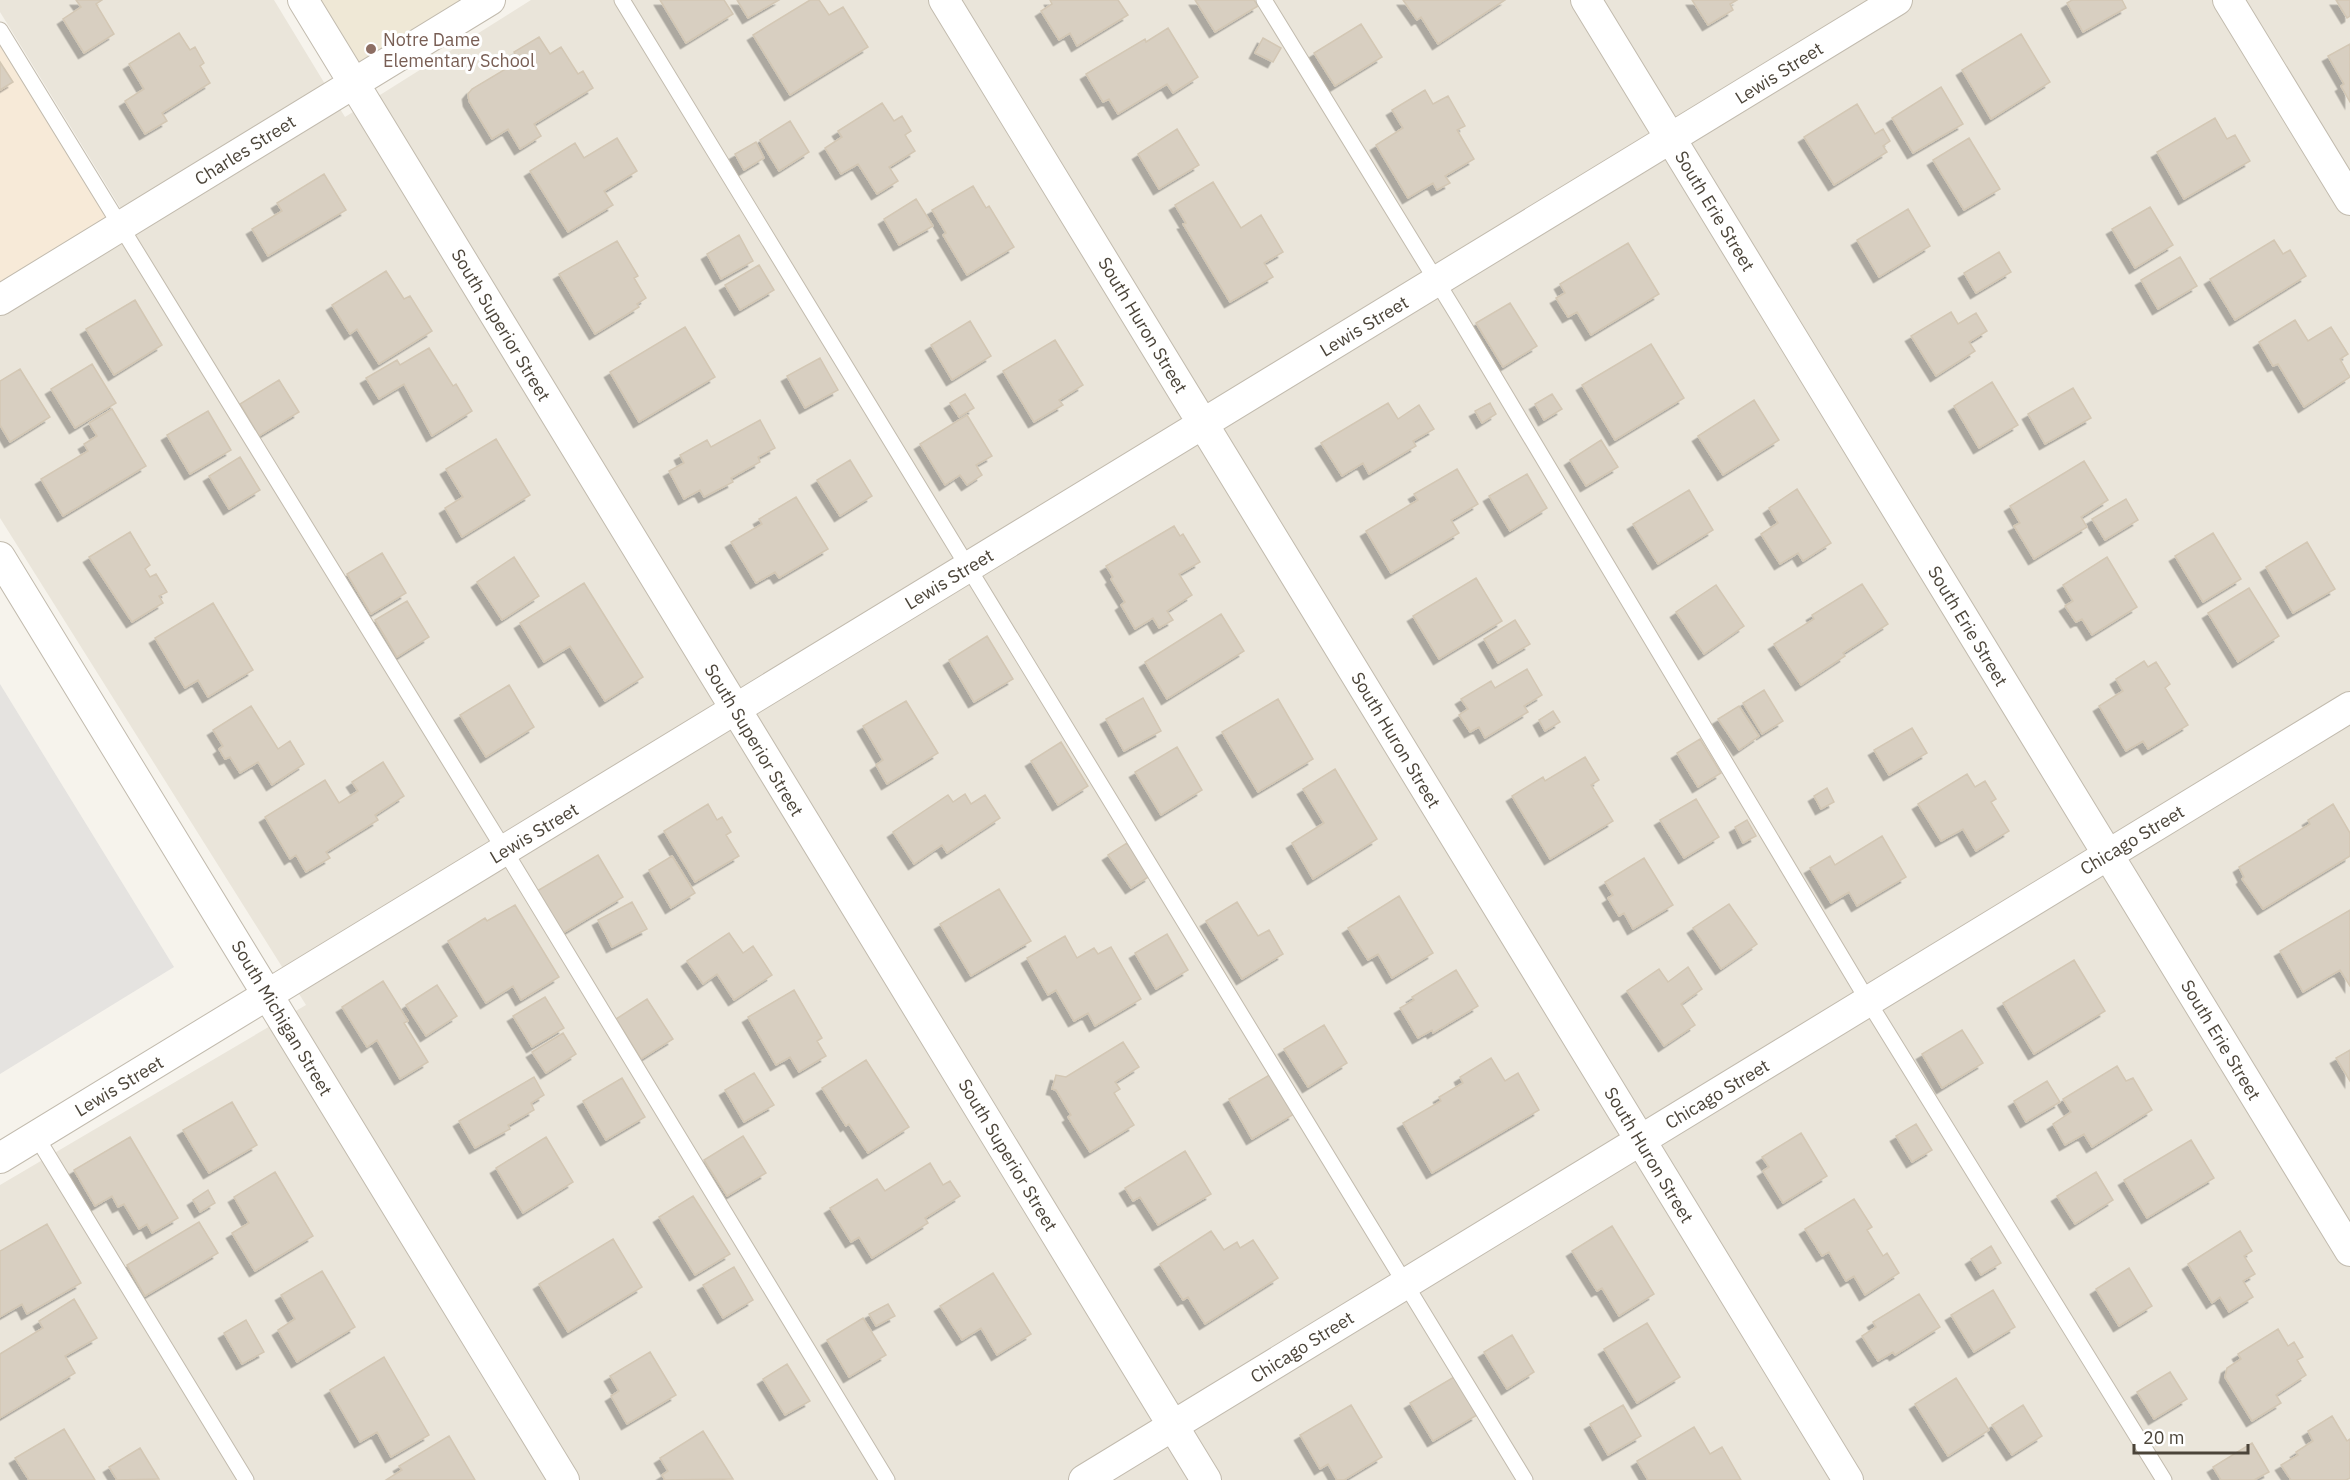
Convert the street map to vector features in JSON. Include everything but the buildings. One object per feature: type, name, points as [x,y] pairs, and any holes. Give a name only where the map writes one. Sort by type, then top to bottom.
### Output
[{"type":"street","name":"South Superior Street","points":[[303,0],[1206,1480]]},
{"type":"street","name":"Charles Street","points":[[0,300],[490,0]]},
{"type":"street","name":"South Huron Street","points":[[945,0],[1848,1480]]},
{"type":"street","name":"South Erie Street","points":[[1586,0],[2350,1251]]},
{"type":"street","name":"Lewis Street","points":[[0,1158],[1898,0]]},
{"type":"street","points":[[2228,0],[2350,200]]},
{"type":"street","name":"South Michigan Street","points":[[0,556],[564,1480]]},
{"type":"street","name":"Chicago Street","points":[[1084,1480],[2350,707]]},
{"type":"lane","points":[[622,0],[1525,1480]]},
{"type":"lane","points":[[1264,0],[1437,282],[1868,1001],[2164,1480]]},
{"type":"lane","points":[[0,30],[505,851],[887,1480]]},
{"type":"lane","points":[[36,1136],[246,1480]]},
{"type":"shaded area","points":[[0,0],[274,0],[345,117],[531,0],[2350,0],[2350,1480],[0,1480],[0,1185],[306,1005],[0,518],[0,316],[137,235],[0,12]]},
{"type":"shaded area","name":"Notre Dame Elementary School","points":[[303,0],[490,0],[354,83]]},
{"type":"shaded area","points":[[0,31],[120,225],[0,299]]},
{"type":"shaded area","points":[[0,684],[174,967],[0,1074]]},
{"type":"place","name":"Notre Dame Elementary School","points":[[371,49]]}]
